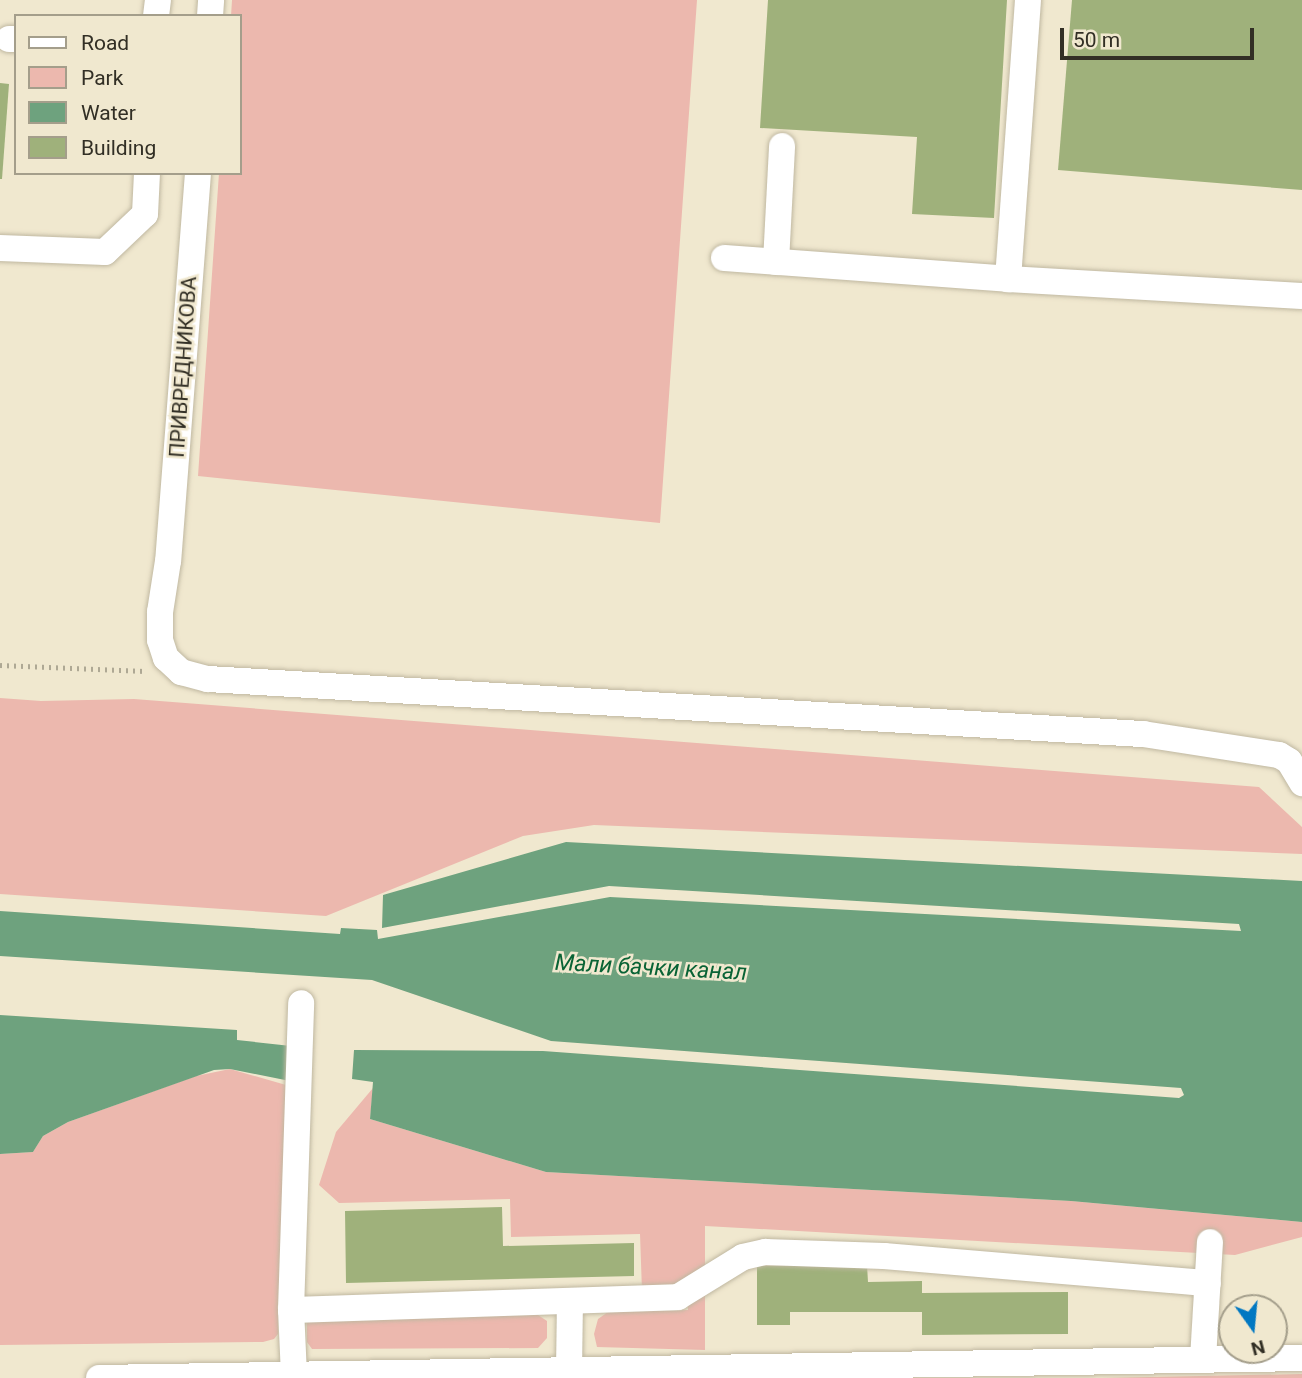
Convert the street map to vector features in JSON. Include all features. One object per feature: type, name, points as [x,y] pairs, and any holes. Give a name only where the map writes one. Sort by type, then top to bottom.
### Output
[{"type":"street","points":[[1008,279],[1028,0]]},
{"type":"street","points":[[776,262],[782,146]]},
{"type":"street","points":[[0,248],[106,252],[145,214],[147,175]]},
{"type":"street","name":"ПРИВРЕДНИКОВА","points":[[181,672],[166,658],[160,640],[160,612],[168,561],[198,175]]},
{"type":"street","points":[[724,258],[1008,279],[1302,296]]},
{"type":"street","points":[[181,672],[208,679],[1143,734],[1279,755],[1289,761],[1302,783]]},
{"type":"street","points":[[293,1375],[291,1310],[301,1003]]},
{"type":"street","points":[[1203,1359],[1210,1242]]},
{"type":"street","points":[[291,1310],[678,1297],[743,1257],[765,1252],[884,1256],[1208,1283]]},
{"type":"street","points":[[569,1371],[570,1302]]},
{"type":"street","points":[[99,1378],[1302,1358]]},
{"type":"path","points":[[0,665],[181,672]]},
{"type":"green space","points":[[232,0],[697,0],[660,523],[198,476],[219,175],[242,175],[242,14],[231,14]]},
{"type":"green space","points":[[0,698],[41,701],[134,699],[1259,787],[1302,827],[1302,854],[594,825],[523,836],[326,916],[0,894]]},
{"type":"green space","points":[[230,1069],[286,1085],[278,1334],[274,1339],[263,1342],[0,1345],[0,1154],[33,1152],[43,1136],[68,1122],[196,1076]]},
{"type":"green space","points":[[373,1088],[370,1119],[546,1172],[1071,1201],[1302,1222],[1302,1237],[1235,1255],[705,1226],[705,1350],[597,1347],[594,1334],[598,1319],[608,1312],[688,1310],[687,1290],[642,1291],[640,1234],[511,1237],[510,1199],[339,1203],[319,1185],[336,1132]]},
{"type":"green space","points":[[538,1315],[547,1321],[547,1338],[538,1348],[312,1349],[307,1342],[307,1323],[312,1318]]},
{"type":"green space","points":[[1302,1374],[1302,1378],[1102,1378]]},
{"type":"water","name":"Мали бачки канал","points":[[566,842],[1302,881],[1302,1222],[1071,1201],[546,1172],[370,1119],[373,1082],[352,1079],[354,1050],[543,1051],[1179,1098],[1184,1095],[1181,1088],[551,1041],[372,980],[0,956],[0,911],[340,934],[341,928],[377,930],[378,939],[610,897],[1241,931],[1239,924],[609,886],[382,928],[383,895]]},
{"type":"water","points":[[0,1015],[237,1030],[237,1040],[291,1046],[290,1081],[230,1069],[214,1070],[68,1122],[43,1136],[33,1152],[0,1154]]},
{"type":"building","points":[[768,0],[1007,0],[994,218],[912,214],[917,137],[760,128]]},
{"type":"building","points":[[1072,0],[1302,0],[1302,190],[1058,170]]},
{"type":"building","points":[[0,83],[9,84],[2,179],[0,179]]},
{"type":"building","points":[[502,1207],[503,1246],[634,1243],[634,1276],[346,1283],[345,1211]]},
{"type":"building","points":[[867,1265],[868,1282],[922,1281],[922,1293],[1068,1292],[1068,1334],[922,1335],[922,1312],[790,1312],[790,1325],[757,1325],[757,1266]]}]
